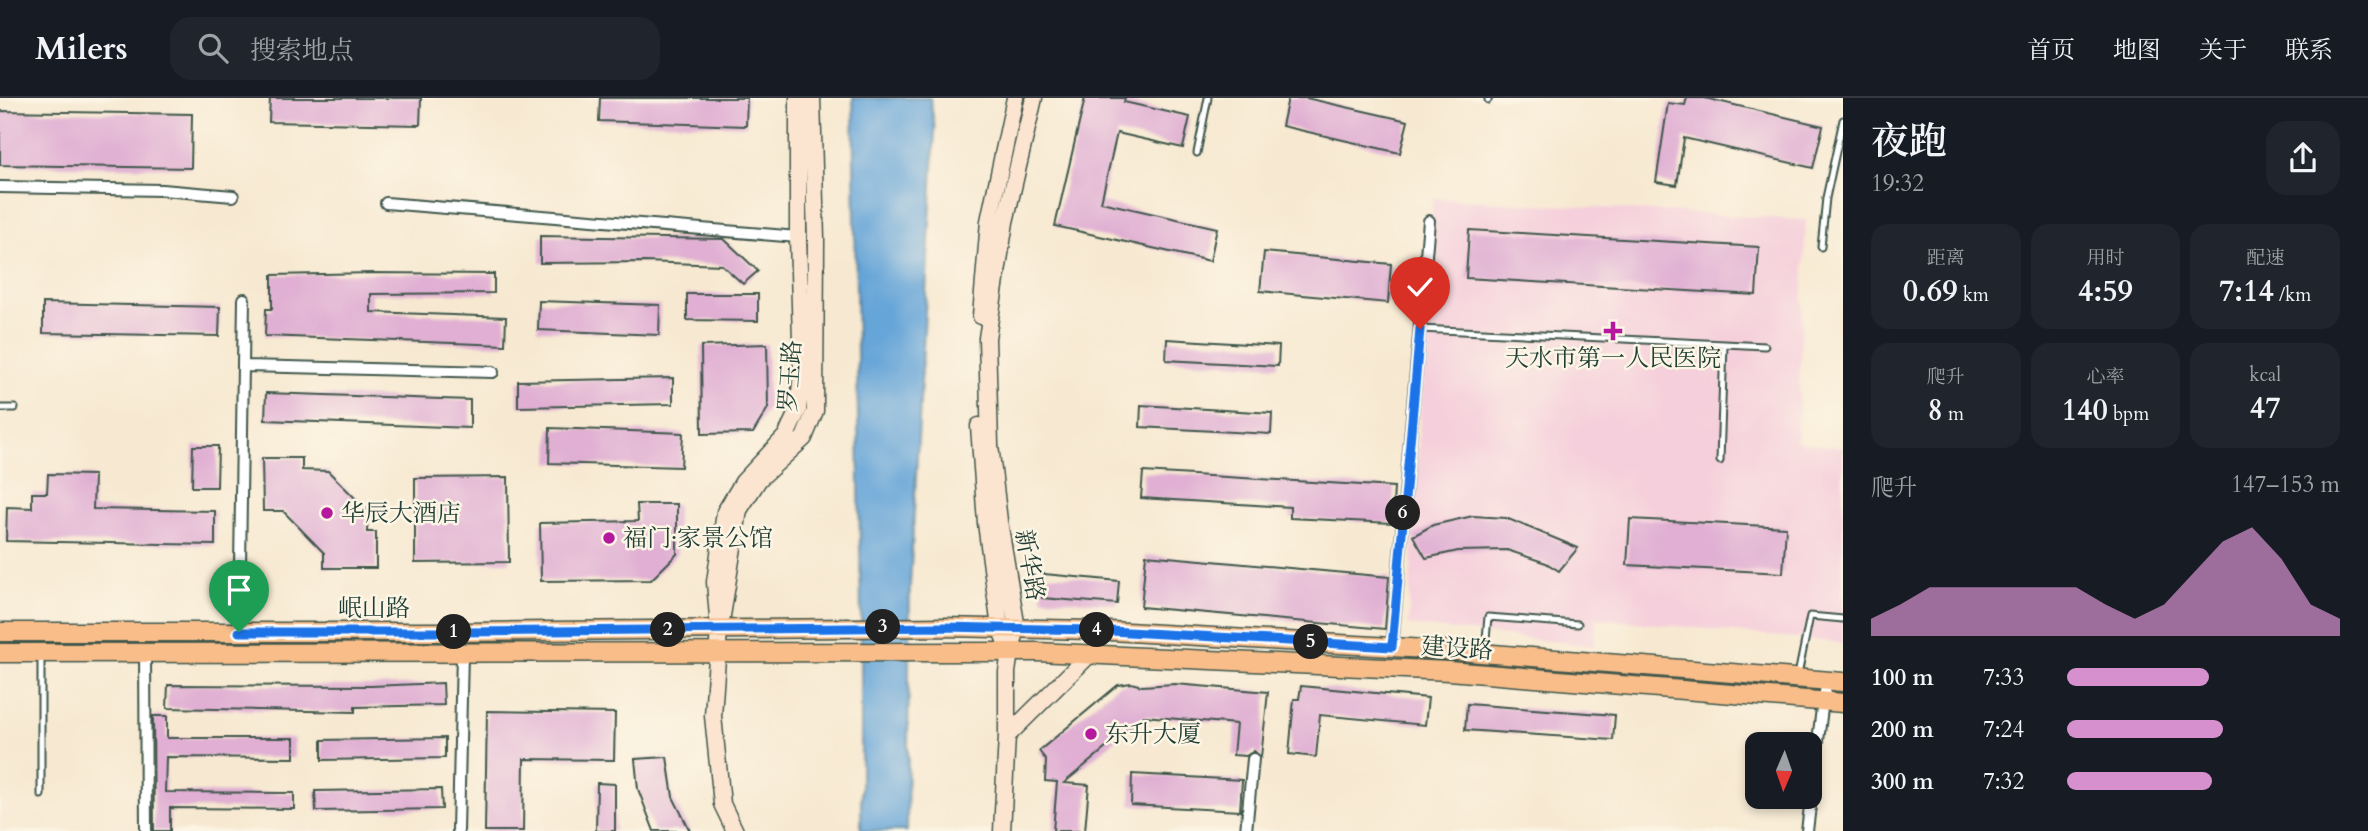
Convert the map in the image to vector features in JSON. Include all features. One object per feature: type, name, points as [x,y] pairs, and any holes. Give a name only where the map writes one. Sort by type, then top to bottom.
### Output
[{"type":"main road","name":"罗玉路","points":[[735,831],[722,804],[713,716],[719,629],[715,582],[725,512],[743,482],[786,436],[798,410],[802,374],[798,98]]},
{"type":"main road","name":"罗玉路","points":[[719,629],[727,598],[739,510],[759,479],[804,438],[815,411],[816,239],[812,98]]},
{"type":"main road","name":"新华路","points":[[1009,628],[979,450],[979,334],[989,221],[1015,98]]},
{"type":"main road","name":"新华路","points":[[1007,736],[1005,697],[1010,652],[1009,628],[990,445],[988,338],[1005,222],[1034,98]]},
{"type":"main road","name":"岷山路","points":[[0,632],[832,628]]},
{"type":"main road","name":"建设路","points":[[832,628],[1093,630],[1484,653],[1836,681]]},
{"type":"main road","name":"建设路","points":[[833,653],[1010,652],[1449,671],[1843,703]]},
{"type":"main road","name":"岷山路","points":[[0,653],[833,653]]},
{"type":"main road","points":[[1002,831],[1007,736],[1089,655]]},
{"type":"street","points":[[0,187],[162,190],[233,195]]},
{"type":"street","points":[[386,203],[798,237]]},
{"type":"street","points":[[1392,647],[1429,221]]},
{"type":"street","points":[[239,632],[244,299]]},
{"type":"street","points":[[243,366],[493,372]]},
{"type":"street","points":[[145,653],[146,831]]},
{"type":"street","points":[[458,831],[462,653]]},
{"type":"street","points":[[1808,831],[1824,700],[1836,681]]},
{"type":"street","points":[[1246,831],[1254,759]]},
{"type":"lane","points":[[1197,153],[1209,98]]},
{"type":"lane","points":[[1821,247],[1826,198],[1843,120]]},
{"type":"lane","points":[[1420,329],[1765,346]]},
{"type":"lane","points":[[1720,461],[1724,344]]},
{"type":"lane","points":[[0,408],[15,408]]},
{"type":"lane","points":[[1797,678],[1810,616],[1843,619]]},
{"type":"lane","points":[[1484,653],[1488,617],[1578,624]]},
{"type":"lane","points":[[41,653],[41,795]]},
{"type":"shaded area","name":"天水市第一人民医院","points":[[1433,198],[1806,220],[1797,442],[1843,448],[1843,643],[1596,618],[1594,646],[1408,625]]},
{"type":"water","points":[[853,98],[930,98],[935,129],[910,586],[907,831],[861,831],[861,617]]},
{"type":"building","points":[[270,98],[421,98],[420,125],[269,122]]},
{"type":"building","points":[[600,98],[747,98],[746,126],[599,121]]},
{"type":"building","points":[[1085,98],[1125,98],[1124,102],[1190,117],[1183,148],[1117,133],[1101,202],[1217,228],[1210,261],[1055,226]]},
{"type":"building","points":[[1288,98],[1306,98],[1408,121],[1400,153],[1282,126]]},
{"type":"building","points":[[1687,98],[1705,98],[1823,126],[1813,168],[1684,138],[1677,185],[1656,182],[1668,103],[1685,105]]},
{"type":"building","points":[[0,111],[192,114],[191,168],[0,165]]},
{"type":"building","points":[[1469,230],[1759,247],[1756,295],[1466,278]]},
{"type":"building","points":[[540,236],[724,239],[758,271],[743,284],[722,265],[645,262],[540,263]]},
{"type":"building","points":[[1264,252],[1391,264],[1388,303],[1260,291]]},
{"type":"building","points":[[494,274],[494,293],[371,294],[371,312],[506,317],[505,345],[265,336],[266,309],[272,309],[272,275]]},
{"type":"building","points":[[687,294],[758,294],[758,321],[687,320]]},
{"type":"building","points":[[539,301],[660,305],[659,335],[538,330]]},
{"type":"building","points":[[43,303],[220,307],[219,336],[43,333]]},
{"type":"building","points":[[1167,339],[1279,346],[1278,366],[1166,360]]},
{"type":"building","points":[[767,344],[768,408],[753,433],[702,434],[701,346]]},
{"type":"building","points":[[673,378],[673,404],[518,407],[518,381]]},
{"type":"building","points":[[266,393],[470,400],[470,428],[265,420]]},
{"type":"building","points":[[1141,405],[1272,413],[1271,434],[1140,427]]},
{"type":"building","points":[[550,428],[683,433],[681,467],[549,463]]},
{"type":"building","points":[[193,446],[218,446],[217,487],[192,487]]},
{"type":"building","name":"华辰大酒店","points":[[262,458],[302,458],[302,470],[328,471],[368,511],[367,532],[376,532],[376,568],[324,568],[324,553],[283,511],[263,511]]},
{"type":"building","points":[[1143,472],[1394,487],[1392,523],[1290,518],[1290,507],[1141,498]]},
{"type":"building","points":[[48,474],[94,475],[93,509],[215,511],[215,545],[6,541],[7,507],[32,508],[32,493],[47,493]]},
{"type":"building","points":[[508,477],[509,562],[415,563],[415,478]]},
{"type":"building","name":"福门·家景公馆","points":[[637,504],[677,504],[677,554],[651,580],[541,581],[540,523],[638,521]]},
{"type":"building","points":[[1473,516],[1506,518],[1578,548],[1559,571],[1546,563],[1507,550],[1458,551],[1426,558],[1413,536],[1433,525]]},
{"type":"building","points":[[1630,519],[1786,527],[1783,573],[1627,565]]},
{"type":"building","points":[[1146,555],[1389,577],[1385,629],[1141,607]]},
{"type":"building","points":[[1044,574],[1119,581],[1117,604],[1042,598]]},
{"type":"building","points":[[443,683],[444,705],[355,707],[355,712],[167,708],[168,685],[371,686]]},
{"type":"building","points":[[1131,683],[1142,686],[1175,684],[1268,692],[1261,757],[1254,751],[1246,756],[1233,755],[1236,724],[1144,716],[1064,783],[1089,785],[1085,831],[1053,831],[1057,782],[1045,781],[1046,760],[1039,751],[1118,685]]},
{"type":"building","points":[[1301,686],[1428,698],[1425,725],[1320,715],[1316,757],[1289,754],[1294,699],[1299,699]]},
{"type":"building","points":[[1467,704],[1615,715],[1613,740],[1465,730]]},
{"type":"building","points":[[487,711],[615,713],[614,760],[524,759],[523,831],[485,831]]},
{"type":"building","points":[[153,716],[167,716],[167,738],[294,738],[294,758],[166,757],[165,792],[294,793],[294,809],[170,808],[170,831],[154,831]]},
{"type":"building","points":[[445,738],[445,758],[322,760],[322,740]]},
{"type":"building","points":[[667,757],[673,797],[690,831],[654,831],[638,789],[635,759]]},
{"type":"building","points":[[1132,774],[1242,780],[1240,811],[1131,805]]},
{"type":"building","points":[[597,783],[615,784],[615,831],[596,831]]},
{"type":"building","points":[[441,789],[442,809],[316,811],[315,791]]},
{"type":"place","name":"天水市第一人民医院","points":[[1613,331]]},
{"type":"place","name":"华辰大酒店","points":[[327,513]]},
{"type":"place","name":"福门·家景公馆","points":[[609,538]]},
{"type":"place","name":"东升大厦","points":[[1091,734]]},
{"type":"route","points":[[239,632],[944,627],[1093,630],[1392,647],[1420,329]]}]
